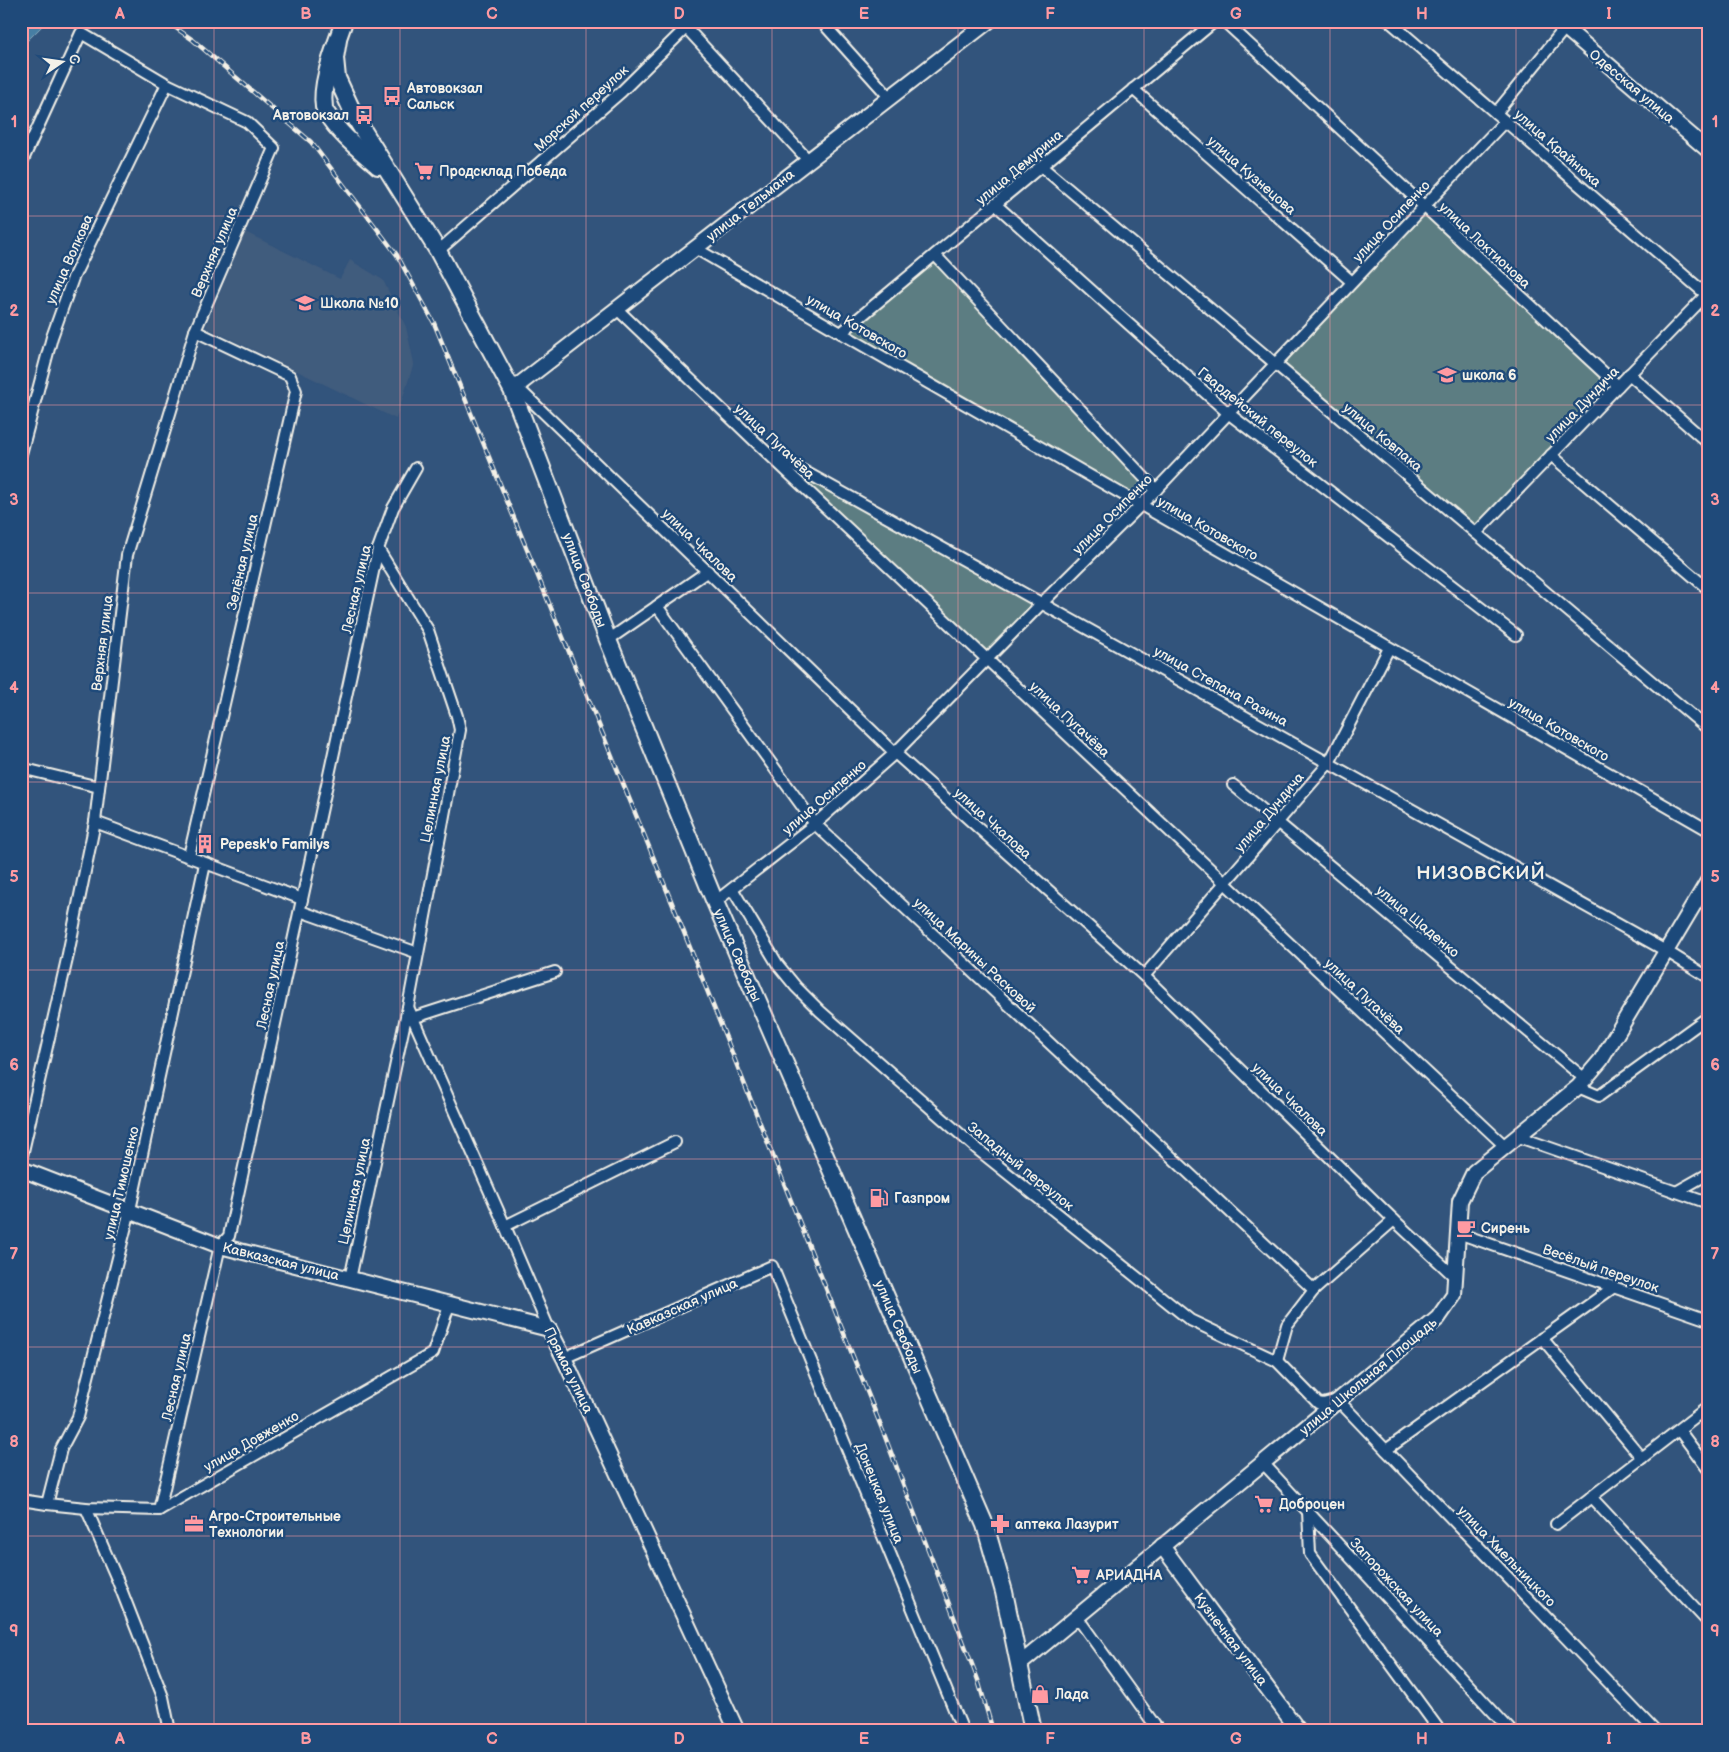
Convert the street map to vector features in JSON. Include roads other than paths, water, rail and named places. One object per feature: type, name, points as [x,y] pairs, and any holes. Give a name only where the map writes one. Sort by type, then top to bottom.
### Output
[{"type":"main road","points":[[344,21],[326,78],[323,102],[325,110],[333,124],[383,171],[402,195]]},
{"type":"main road","name":"улица Тельмана","points":[[514,388],[989,21]]},
{"type":"main road","name":"Одесская улица","points":[[1561,25],[1708,150]]},
{"type":"main road","points":[[325,110],[334,118],[342,117],[349,107],[337,78],[335,67],[338,40]]},
{"type":"main road","points":[[346,99],[402,195]]},
{"type":"main road","name":"улица Свободы","points":[[402,195],[438,251],[514,388],[608,640],[716,902],[985,1525],[1004,1592],[1033,1731]]},
{"type":"main road","name":"улица Школьная Площадь","points":[[1020,1664],[1438,1318],[1454,1295],[1460,1201],[1474,1172],[1519,1137],[1581,1083],[1601,1060],[1708,881]]},
{"type":"main road","name":"Кавказская улица","points":[[21,1168],[220,1246],[549,1329]]},
{"type":"main road","name":"Прямая улица","points":[[549,1329],[737,1731]]},
{"type":"main road","name":"Кузнечная улица","points":[[1162,1546],[1299,1731]]},
{"type":"street","points":[[820,21],[890,98]]},
{"type":"street","name":"улица Демурина","points":[[841,334],[1215,21]]},
{"type":"street","name":"улица Локтионова","points":[[1224,21],[1618,386]]},
{"type":"street","name":"улица Крайнюка","points":[[1389,21],[1707,295]]},
{"type":"street","points":[[686,24],[808,161]]},
{"type":"street","name":"Морской переулок","points":[[438,251],[621,92],[686,24]]},
{"type":"street","points":[[1496,113],[1561,25]]},
{"type":"street","points":[[21,164],[82,33],[166,84]]},
{"type":"street","name":"Верхняя улица","points":[[21,1160],[67,960],[95,822],[127,555],[195,331],[274,148],[248,122],[166,84]]},
{"type":"street","name":"улица Волкова","points":[[21,454],[52,337],[73,278],[166,84]]},
{"type":"street","name":"улица Кузнецова","points":[[1133,89],[1352,282]]},
{"type":"street","name":"улица Осипенко","points":[[716,902],[815,824],[895,753],[1156,490],[1505,121]]},
{"type":"street","name":"улица Ковпака","points":[[1041,166],[1708,729]]},
{"type":"street","name":"Гвардейский переулок","points":[[996,204],[1228,413],[1516,635]]},
{"type":"street","name":"улица Котовского","points":[[695,248],[841,334],[1708,830]]},
{"type":"street","name":"улица Котовского","points":[[935,255],[1156,490]]},
{"type":"street","name":"улица Дундича","points":[[1476,533],[1707,295]]},
{"type":"street","name":"улица Пугачёва","points":[[617,309],[761,447],[1506,1147]]},
{"type":"street","name":"Зелёная улица","points":[[189,856],[296,391],[290,376],[195,331]]},
{"type":"street","points":[[1629,374],[1708,443]]},
{"type":"street","name":"улица Чкалова","points":[[514,388],[708,571],[895,753],[1144,976],[1455,1277]]},
{"type":"street","name":"улица Степана Разина","points":[[761,447],[1043,602],[1666,951],[1708,977]]},
{"type":"street","points":[[1551,456],[1708,589]]},
{"type":"street","name":"Лесная улица","points":[[159,1510],[220,1246],[229,1236],[378,548],[393,508],[416,468]]},
{"type":"street","name":"Целинная улица","points":[[378,548],[428,630],[460,730],[408,1007]]},
{"type":"street","points":[[608,640],[708,571]]},
{"type":"street","name":"улица Марины Расковой","points":[[658,606],[815,824],[1314,1290]]},
{"type":"street","name":"улица Дундича","points":[[1144,976],[1329,763],[1390,648]]},
{"type":"street","points":[[21,768],[99,787]]},
{"type":"street","name":"улица Щаденко","points":[[1233,785],[1581,1083]]},
{"type":"street","points":[[95,822],[302,899]]},
{"type":"street","name":"улица Тимошенко","points":[[47,1504],[61,1449],[78,1417],[130,1210],[205,864]]},
{"type":"street","name":"Западный переулок","points":[[733,890],[778,965],[796,987],[820,1011],[976,1148],[1190,1320],[1277,1360],[1318,1403],[1323,1404],[1338,1400]]},
{"type":"street","points":[[300,911],[418,953]]},
{"type":"street","points":[[409,1020],[555,972]]},
{"type":"street","name":"Прямая улица","points":[[408,1007],[409,1020],[505,1226],[549,1329]]},
{"type":"street","points":[[1581,1083],[1599,1096],[1708,1017]]},
{"type":"street","name":"Целинная улица","points":[[350,1279],[409,1020]]},
{"type":"street","points":[[1519,1137],[1708,1203]]},
{"type":"street","points":[[505,1226],[674,1142]]},
{"type":"street","points":[[1676,1192],[1708,1174]]},
{"type":"street","points":[[1277,1360],[1287,1326],[1314,1290],[1394,1220]]},
{"type":"street","name":"Весёлый переулок","points":[[1458,1233],[1708,1320]]},
{"type":"street","name":"Кавказская улица","points":[[564,1358],[772,1266]]},
{"type":"street","name":"Донецкая улица","points":[[772,1266],[963,1731]]},
{"type":"street","points":[[1386,1450],[1614,1287]]},
{"type":"street","name":"улица Довженко","points":[[159,1510],[433,1354],[449,1305]]},
{"type":"street","points":[[1542,1338],[1642,1458]]},
{"type":"street","name":"улица Хмельницкого","points":[[1338,1400],[1655,1731]]},
{"type":"street","points":[[1556,1524],[1708,1408]]},
{"type":"street","points":[[1679,1430],[1708,1469]]},
{"type":"street","name":"Запорожская улица","points":[[1263,1463],[1511,1731]]},
{"type":"street","points":[[1591,1496],[1708,1622]]},
{"type":"street","points":[[21,1500],[86,1508],[159,1510]]},
{"type":"street","points":[[86,1508],[117,1579],[164,1697],[170,1731]]},
{"type":"street","points":[[1308,1511],[1310,1554],[1440,1731]]},
{"type":"street","points":[[1077,1617],[1159,1731]]},
{"type":"railway","points":[[166,21],[193,40],[311,142],[397,255],[434,323],[677,915],[884,1434],[978,1680],[993,1731]]},
{"type":"place","name":"Автовокзал Сальск","points":[[392,96]]},
{"type":"place","name":"Автовокзал","points":[[364,115]]},
{"type":"place","name":"Продсклад Победа","points":[[424,171]]},
{"type":"place","name":"Школа №10","points":[[305,303]]},
{"type":"place","name":"школа 6","points":[[1447,375]]},
{"type":"place","name":"Pepesk'o Familys","points":[[205,844]]},
{"type":"place","name":"Газпром","points":[[879,1198]]},
{"type":"place","name":"Сирень","points":[[1466,1228]]},
{"type":"place","name":"Доброцен","points":[[1264,1504]]},
{"type":"place","name":"Агро-Строительные Технологии","points":[[194,1524]]},
{"type":"place","name":"аптека Лазурит","points":[[1000,1524]]},
{"type":"place","name":"АРИАДНА","points":[[1081,1575]]},
{"type":"place","name":"Лада","points":[[1040,1694]]},
{"type":"district","name":"НИЗОВСКИЙ","points":[[1481,872]]}]
